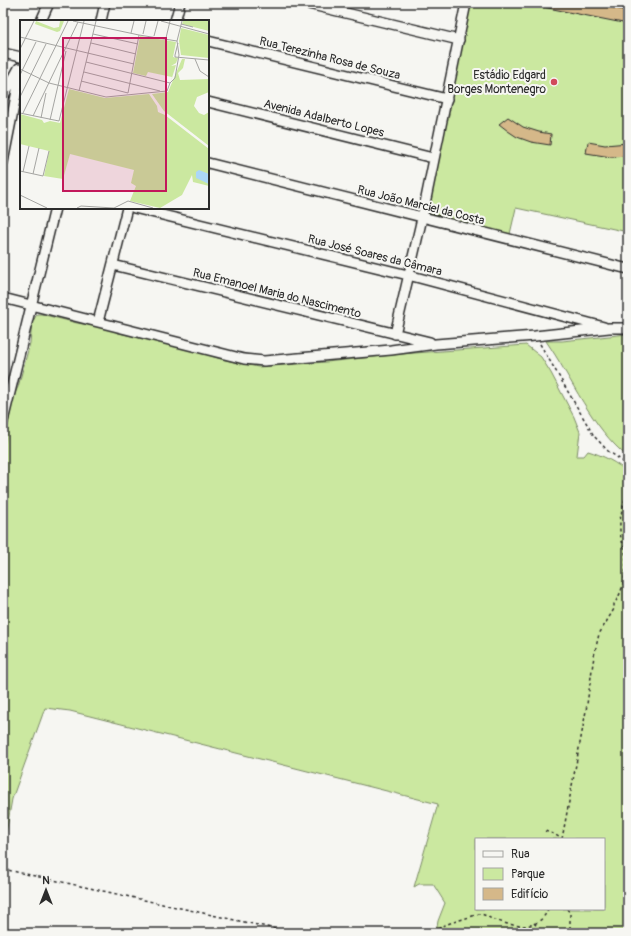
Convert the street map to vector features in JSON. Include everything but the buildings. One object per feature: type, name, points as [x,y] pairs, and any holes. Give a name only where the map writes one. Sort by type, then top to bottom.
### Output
[{"type":"street","points":[[41,20],[49,3]]},
{"type":"street","points":[[101,20],[105,3]]},
{"type":"street","points":[[175,20],[180,3]]},
{"type":"street","points":[[304,3],[459,40]]},
{"type":"street","points":[[395,334],[422,218],[433,158],[447,99],[466,3]]},
{"type":"street","name":"Rua Terezinha Rosa de Souza","points":[[209,40],[447,99]]},
{"type":"street","points":[[3,54],[20,57]]},
{"type":"street","points":[[3,97],[20,67]]},
{"type":"street","points":[[3,162],[20,75]]},
{"type":"street","name":"Avenida Adalberto Lopes","points":[[209,102],[433,158]]},
{"type":"street","name":"Rua João Marciel da Costa","points":[[209,163],[628,269]]},
{"type":"street","points":[[3,422],[55,209]]},
{"type":"street","points":[[98,322],[127,209]]},
{"type":"street","name":"Rua José Soares da Câmara","points":[[138,209],[408,275],[609,328]]},
{"type":"street","name":"Rua Emanoel Maria do Nascimento","points":[[113,265],[436,344]]},
{"type":"street","points":[[3,298],[32,304],[244,359],[264,361],[609,328],[628,328]]},
{"type":"path","points":[[535,336],[594,436],[608,451],[628,466]]},
{"type":"path","points":[[562,838],[599,634],[614,610],[614,604],[623,588],[625,551],[620,528],[621,514],[628,490]]},
{"type":"path","points":[[545,831],[560,838]]},
{"type":"path","points":[[3,869],[294,933]]},
{"type":"path","points":[[519,933],[545,916],[548,910]]},
{"type":"path","points":[[568,910],[570,913],[570,933]]},
{"type":"path","points":[[433,933],[444,925],[479,914],[484,914],[505,923],[528,926]]},
{"type":"path","points":[[534,923],[543,933]]},
{"type":"green space","name":"Estádio Edgard Borges Montenegro","points":[[469,3],[591,3],[628,11],[628,232],[516,208],[510,234],[428,216],[427,213],[436,165],[453,89]]},
{"type":"green space","points":[[37,314],[41,314],[77,323],[106,328],[119,333],[258,367],[401,354],[526,345],[541,357],[574,417],[580,432],[577,456],[584,456],[588,451],[615,463],[628,473],[628,933],[436,933],[438,921],[445,903],[433,884],[419,884],[414,887],[438,804],[70,711],[45,708],[12,799],[3,851],[3,452],[13,397],[18,387],[30,343],[32,323]]},
{"type":"green space","points":[[628,334],[628,457],[603,432],[546,341],[562,341]]},
{"type":"place","name":"Estádio Edgard Borges Montenegro","points":[[554,82]]}]
